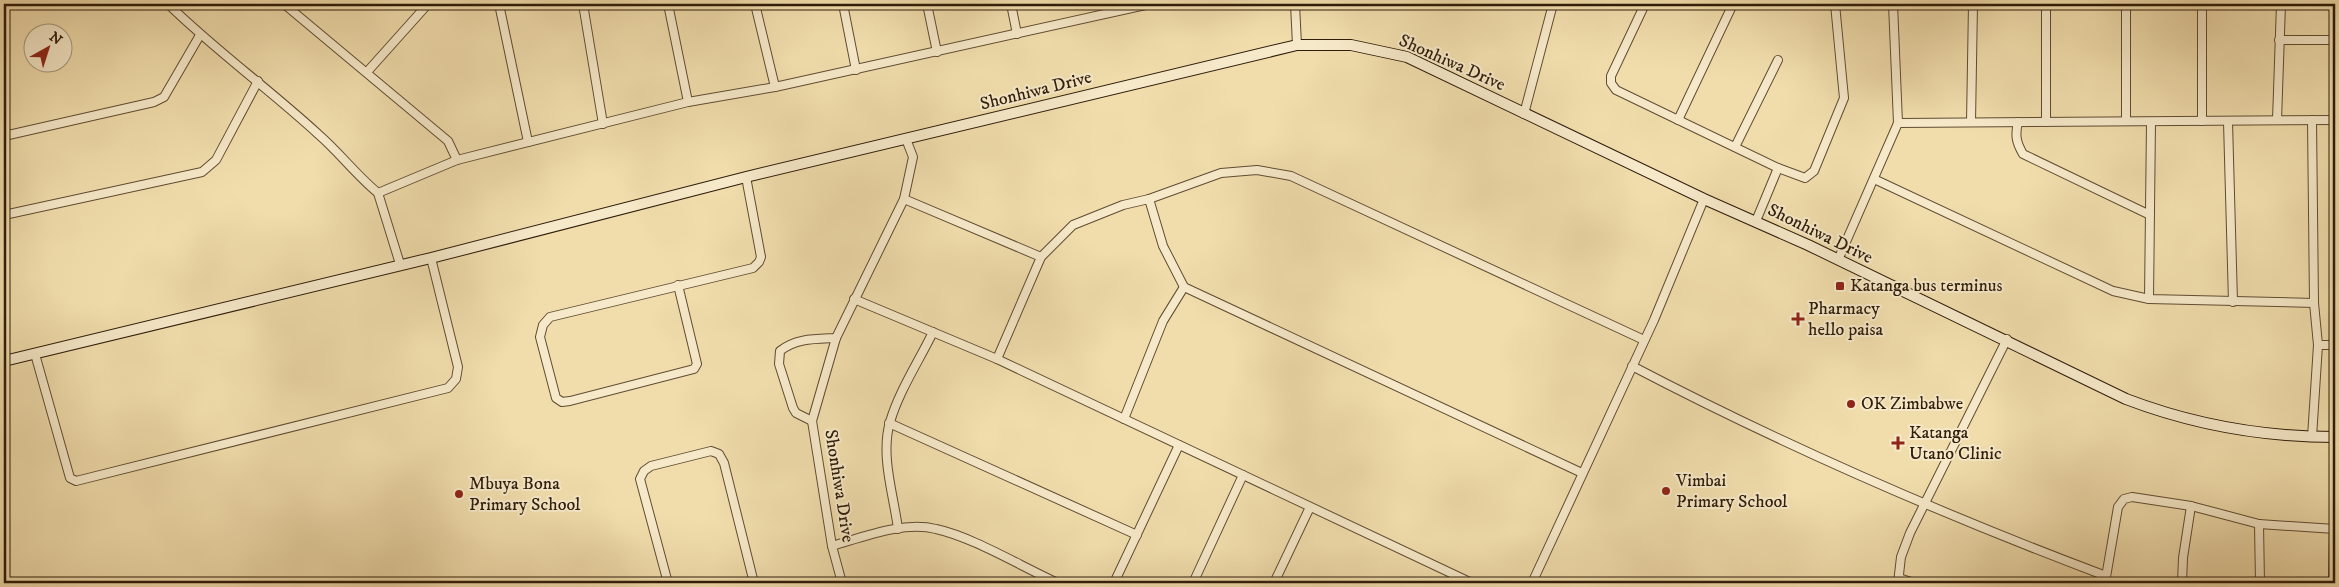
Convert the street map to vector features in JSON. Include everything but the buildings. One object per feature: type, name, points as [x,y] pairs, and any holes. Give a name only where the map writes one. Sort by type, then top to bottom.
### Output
[{"type":"street","points":[[168,4],[200,35],[258,81],[320,136],[361,179],[378,193],[400,264]]},
{"type":"street","points":[[284,4],[448,141],[457,160]]},
{"type":"street","points":[[499,4],[528,142]]},
{"type":"street","points":[[583,4],[603,124]]},
{"type":"street","points":[[668,4],[688,102]]},
{"type":"street","points":[[756,4],[775,87]]},
{"type":"street","points":[[843,4],[856,70]]},
{"type":"street","points":[[927,4],[937,52]]},
{"type":"street","points":[[1011,4],[1016,34]]},
{"type":"street","points":[[1099,4],[1102,14]]},
{"type":"street","points":[[378,193],[457,160],[688,102],[775,87],[856,70],[1150,4]]},
{"type":"street","points":[[1295,4],[1297,45]]},
{"type":"street","points":[[1524,114],[1553,4]]},
{"type":"street","points":[[1645,4],[1611,76],[1611,84],[1616,90],[1778,168],[1805,178],[1810,176],[1843,106],[1844,98],[1834,4]]},
{"type":"street","points":[[1678,120],[1733,4]]},
{"type":"street","points":[[1838,260],[1898,123],[1893,4]]},
{"type":"street","points":[[1971,122],[1972,4]]},
{"type":"street","points":[[2046,4],[2046,122]]},
{"type":"street","points":[[2126,4],[2126,121]]},
{"type":"street","points":[[2202,4],[2202,121]]},
{"type":"street","points":[[2277,120],[2281,4]]},
{"type":"street","points":[[367,72],[427,5]]},
{"type":"street","points":[[4,136],[154,102],[164,97],[200,35]]},
{"type":"street","points":[[2280,40],[2335,40]]},
{"type":"street","name":"Shonhiwa Drive","points":[[842,583],[832,546],[812,421],[836,338],[904,198],[913,157],[906,139],[1297,45],[1351,45],[1407,58],[1704,199],[1756,221],[2006,339],[2126,399],[2161,412],[2247,432],[2335,437]]},
{"type":"street","points":[[1735,147],[1778,60]]},
{"type":"street","points":[[4,215],[202,172],[216,160],[258,81]]},
{"type":"street","points":[[2312,120],[2314,303],[2318,345],[2312,437]]},
{"type":"street","points":[[1898,123],[2335,120]]},
{"type":"street","points":[[2018,122],[2017,144],[2023,154],[2150,215]]},
{"type":"street","points":[[2149,299],[2151,122]]},
{"type":"street","points":[[2228,122],[2233,302]]},
{"type":"street","points":[[4,361],[431,258],[746,177],[906,139]]},
{"type":"street","points":[[1756,221],[1778,168]]},
{"type":"street","points":[[997,359],[1041,257],[1073,225],[1123,205],[1149,199],[1221,173],[1257,170],[1291,176],[1644,340]]},
{"type":"street","points":[[678,285],[697,364],[694,369],[570,401],[562,402],[556,398],[540,337],[543,325],[550,317],[678,285],[753,268],[759,262],[761,257],[746,177]]},
{"type":"street","points":[[1874,179],[2113,291],[2149,299],[2314,303]]},
{"type":"street","points":[[904,198],[1041,257]]},
{"type":"street","points":[[1149,199],[1163,246],[1184,287],[1582,473]]},
{"type":"street","points":[[1532,583],[1644,340],[1704,199]]},
{"type":"street","points":[[35,354],[70,478],[76,481],[448,388],[456,379],[458,367],[431,258]]},
{"type":"street","points":[[1124,419],[1163,321],[1184,287]]},
{"type":"street","points":[[854,299],[997,359],[1472,583]]},
{"type":"street","points":[[898,529],[889,478],[887,453],[889,423],[933,332]]},
{"type":"street","points":[[812,421],[796,413],[793,408],[779,364],[780,351],[787,345],[806,339],[836,338]]},
{"type":"street","points":[[1914,583],[1898,581],[1901,557],[1910,532],[2006,339]]},
{"type":"street","points":[[2318,345],[2335,345]]},
{"type":"street","points":[[1632,366],[1689,396],[1925,505],[2105,580],[2118,507],[2124,499],[2132,497],[2191,506],[2259,524],[2335,529],[2333,583]]},
{"type":"street","points":[[889,423],[1137,536]]},
{"type":"street","points":[[1114,583],[1179,445]]},
{"type":"street","points":[[668,583],[640,479],[644,471],[651,466],[711,450],[719,454],[724,463],[754,583]]},
{"type":"street","points":[[1193,583],[1243,475]]},
{"type":"street","points":[[2182,583],[2183,558],[2191,506]]},
{"type":"street","points":[[1274,583],[1310,507]]},
{"type":"street","points":[[2259,524],[2260,583]]},
{"type":"street","points":[[832,546],[898,529],[935,528],[965,539],[1058,583]]},
{"type":"place","name":"Katanga bus terminus","points":[[1840,286]]},
{"type":"place","name":"Pharmacy hello paisa","points":[[1798,319]]},
{"type":"place","name":"OK Zimbabwe","points":[[1851,404]]},
{"type":"place","name":"Katanga Utano Clinic","points":[[1898,443]]},
{"type":"place","name":"Vimbai Primary School","points":[[1666,491]]},
{"type":"place","name":"Mbuya Bona Primary School","points":[[459,494]]}]
